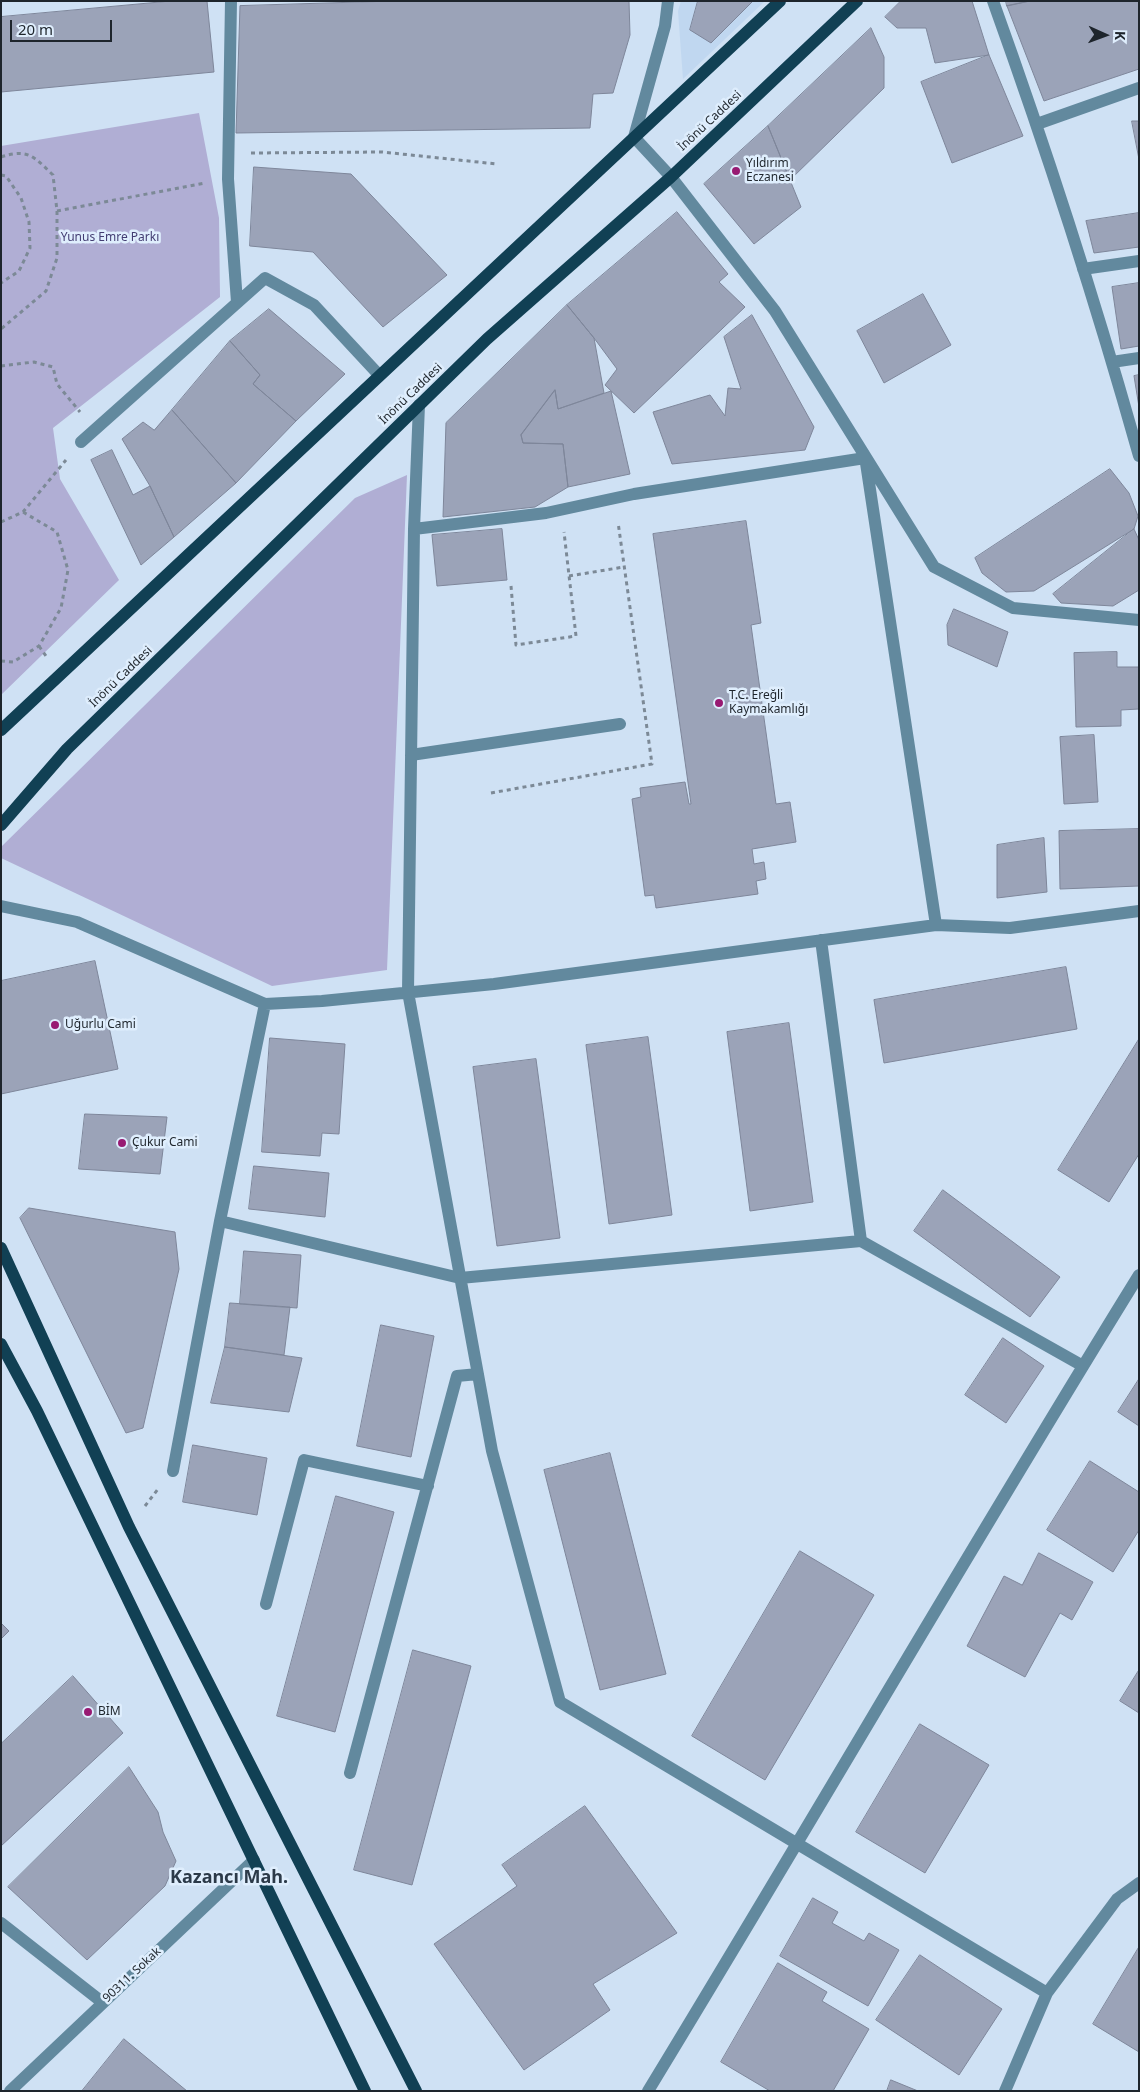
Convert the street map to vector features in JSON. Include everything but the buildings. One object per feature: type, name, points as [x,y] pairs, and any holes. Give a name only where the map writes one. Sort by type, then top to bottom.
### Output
[{"type":"main road","points":[[1,730],[780,1]]},
{"type":"main road","name":"İnönü Caddesi","points":[[1,824],[67,749],[487,339],[671,177],[857,1]]},
{"type":"main road","points":[[1,1248],[129,1527],[416,2091]]},
{"type":"main road","points":[[1,1344],[42,1420],[365,2091]]},
{"type":"street","points":[[231,1],[228,179],[237,302]]},
{"type":"street","points":[[668,1],[665,26],[634,137],[671,177],[775,311],[934,567],[1013,608],[1139,620]]},
{"type":"street","points":[[992,1],[1037,124],[1112,362],[1139,456]]},
{"type":"street","points":[[1037,124],[1139,88]]},
{"type":"street","points":[[1083,269],[1139,261]]},
{"type":"street","points":[[81,442],[265,278],[314,305],[379,375]]},
{"type":"street","points":[[1112,362],[1139,358]]},
{"type":"street","points":[[419,405],[414,529],[408,992],[492,1451],[560,1702],[798,1846],[1047,1993]]},
{"type":"street","points":[[414,529],[562,510],[615,499],[865,458]]},
{"type":"street","points":[[865,458],[936,925]]},
{"type":"street","points":[[411,755],[620,724]]},
{"type":"street","points":[[1,906],[77,922],[265,1004],[322,1001],[494,984],[936,925],[1010,928],[1139,911]]},
{"type":"street","points":[[821,940],[861,1241]]},
{"type":"street","points":[[172,1471],[220,1221],[265,1004]]},
{"type":"street","points":[[220,1221],[460,1278],[861,1241],[1083,1366]]},
{"type":"street","points":[[648,2091],[798,1846],[1139,1275]]},
{"type":"street","points":[[350,1772],[457,1376],[478,1374]]},
{"type":"street","points":[[266,1604],[304,1460],[428,1486]]},
{"type":"street","name":"90311. Sokak","points":[[10,2091],[254,1860]]},
{"type":"street","points":[[1005,2091],[1047,1993],[1117,1899],[1139,1883]]},
{"type":"street","points":[[1,1923],[102,2002]]},
{"type":"path","points":[[1,157],[16,152],[33,156],[53,175],[57,211],[57,258],[46,291],[1,329]]},
{"type":"path","points":[[228,154],[382,152],[497,164]]},
{"type":"path","points":[[1,175],[6,176],[21,198],[29,222],[30,248],[19,271],[1,283]]},
{"type":"path","points":[[57,211],[228,179]]},
{"type":"path","points":[[1,366],[34,362],[53,367],[57,384],[94,430]]},
{"type":"path","points":[[1,522],[23,512],[81,442]]},
{"type":"path","points":[[491,792],[652,764],[615,499]]},
{"type":"path","points":[[511,586],[516,645],[576,636],[562,510]]},
{"type":"path","points":[[1,661],[12,662],[39,646],[62,608],[68,570],[57,532],[23,512]]},
{"type":"path","points":[[569,576],[624,567]]},
{"type":"path","points":[[129,1527],[172,1471]]},
{"type":"shaded area","points":[[681,1],[765,1],[683,79],[678,11]]},
{"type":"green space","name":"Yunus Emre Parkı","points":[[199,113],[219,218],[220,297],[53,428],[60,479],[119,580],[1,695],[1,146]]},
{"type":"green space","points":[[407,475],[387,970],[272,986],[1,858],[1,847],[355,498]]},
{"type":"place","name":"Yıldırım Eczanesi","points":[[736,171]]},
{"type":"place","name":"T.C. Ereğli Kaymakamlığı","points":[[719,703]]},
{"type":"place","name":"Uğurlu Cami","points":[[55,1025]]},
{"type":"place","name":"Çukur Cami","points":[[122,1143]]},
{"type":"place","name":"BİM","points":[[88,1712]]},
{"type":"district","name":"Kazancı Mah.","points":[[229,1878]]}]
